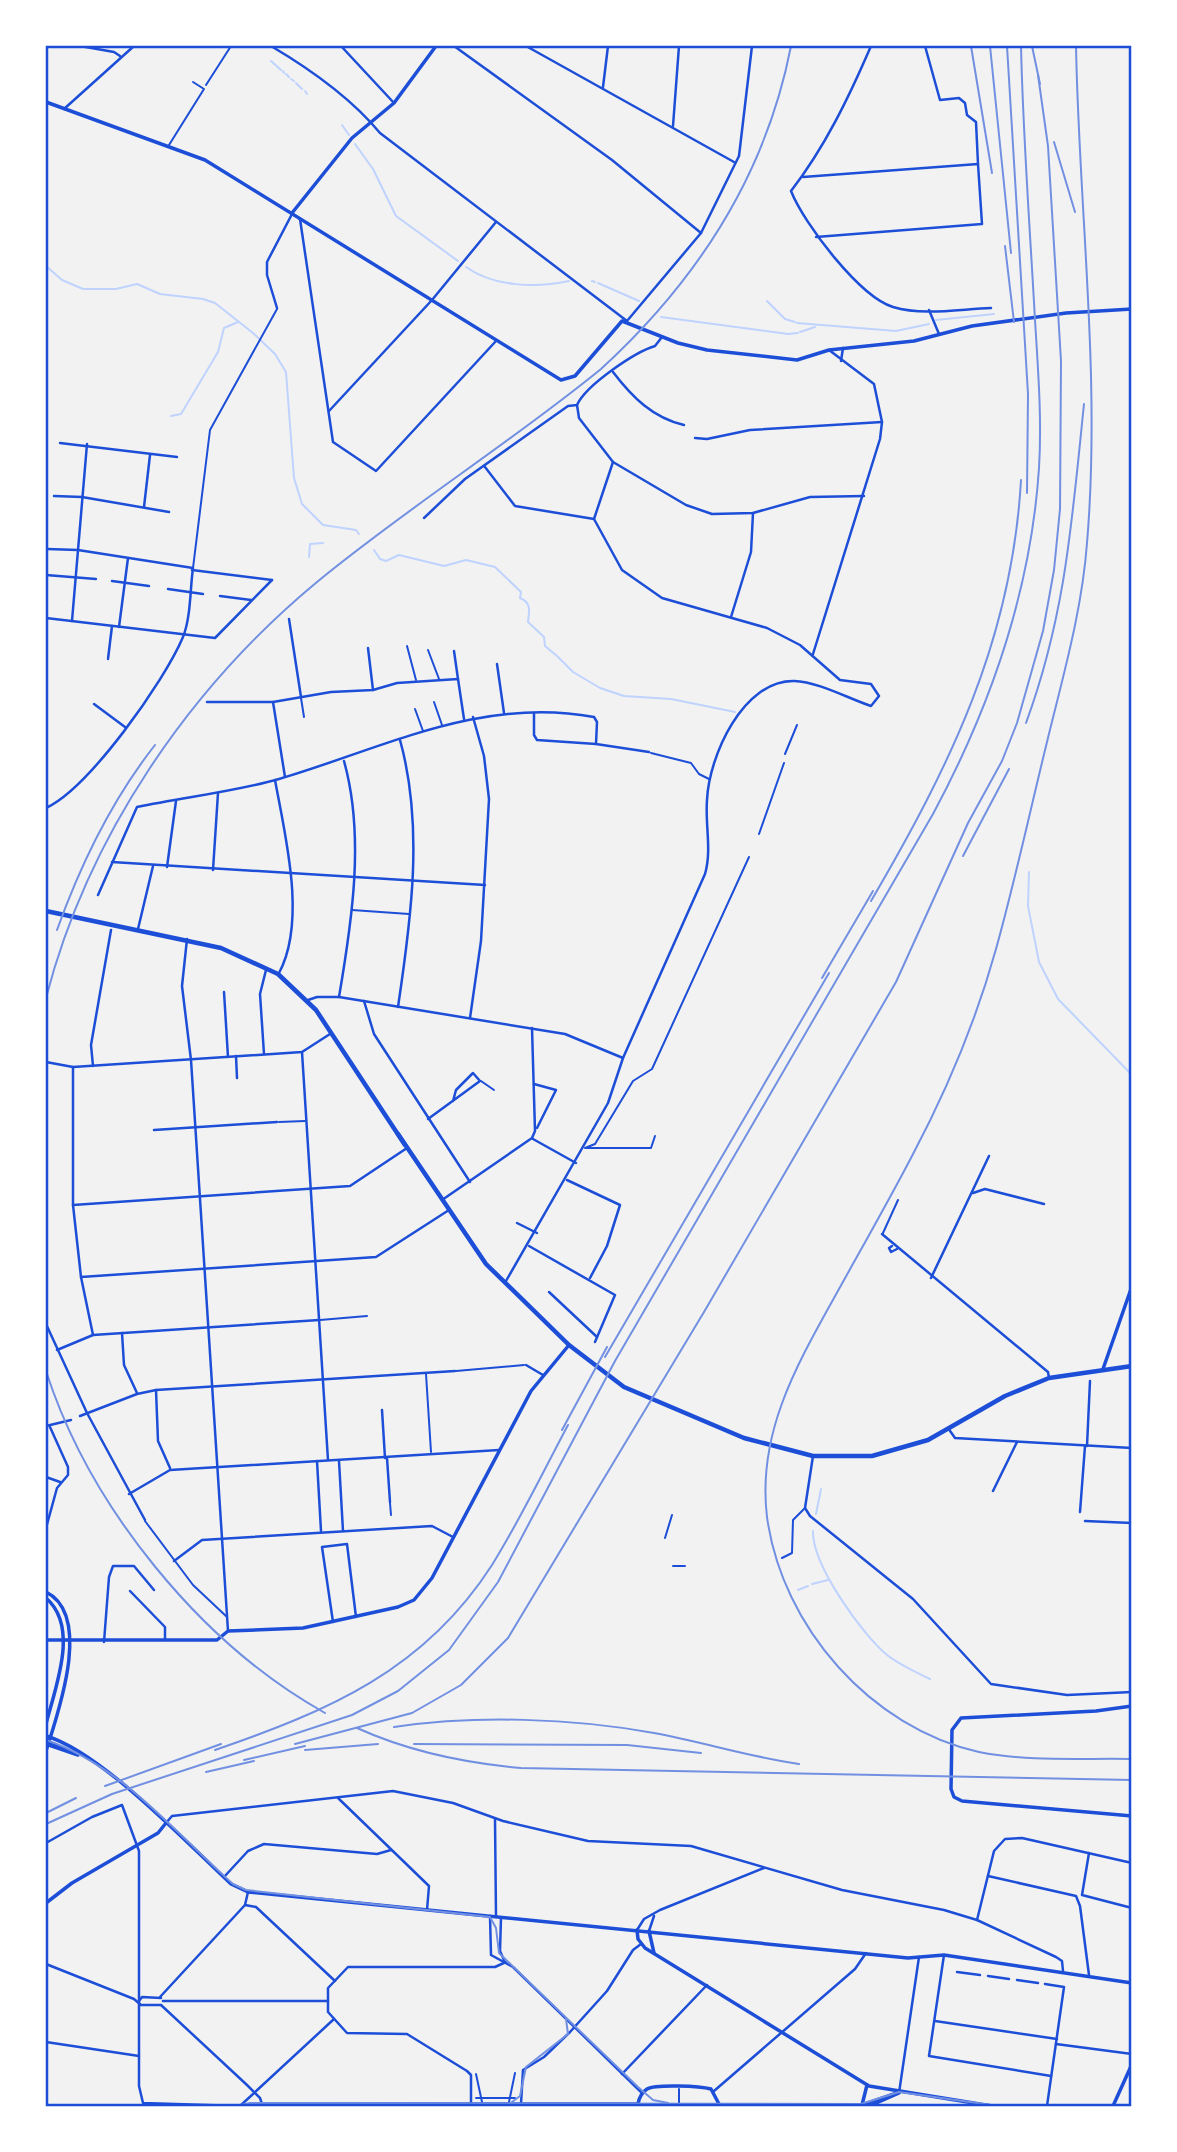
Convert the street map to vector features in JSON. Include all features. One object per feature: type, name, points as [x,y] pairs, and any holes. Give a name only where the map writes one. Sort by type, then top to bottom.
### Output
[{"type":"main road","points":[[47,911],[187,939],[237,953],[278,974],[308,1000],[485,1263],[569,1345],[624,1387],[728,1433],[813,1456],[846,1458],[886,1454],[928,1440],[1005,1396],[1049,1378],[1132,1366]]},
{"type":"street","points":[[80,46],[114,52],[121,57]]},
{"type":"street","points":[[64,109],[134,46]]},
{"type":"street","points":[[206,85],[231,46]]},
{"type":"street","points":[[271,46],[295,61],[371,121],[380,133],[496,222],[502,223],[627,321],[662,337],[707,350],[797,360],[829,350],[914,341],[972,326],[1066,313],[1132,309]]},
{"type":"street","points":[[341,46],[394,103]]},
{"type":"street","points":[[46,808],[57,803],[87,778],[164,674],[184,635],[210,430],[263,339],[277,308],[267,275],[267,262],[292,213],[352,138],[394,103],[436,46]]},
{"type":"street","points":[[454,46],[612,160],[701,233]]},
{"type":"street","points":[[526,46],[736,162]]},
{"type":"street","points":[[537,51],[538,46]]},
{"type":"street","points":[[603,89],[608,46]]},
{"type":"street","points":[[673,127],[679,46]]},
{"type":"street","points":[[46,102],[205,160],[555,377],[570,379],[603,346],[619,324],[627,321],[701,233],[736,162],[752,46]]},
{"type":"street","points":[[871,46],[848,98],[791,191],[816,237],[878,301],[903,309],[991,308]]},
{"type":"street","points":[[816,237],[982,224],[976,122],[967,115],[965,103],[959,98],[940,100],[925,46]]},
{"type":"street","points":[[169,146],[204,89],[193,82]]},
{"type":"street","points":[[802,177],[978,164]]},
{"type":"street","points":[[300,219],[333,442],[376,471],[497,340]]},
{"type":"street","points":[[328,411],[432,300],[496,222]]},
{"type":"street","points":[[929,310],[939,334]]},
{"type":"street","points":[[662,337],[655,346],[641,350],[613,371],[583,395],[577,405],[579,418],[613,462],[686,505],[712,514],[753,513],[810,497],[865,496]]},
{"type":"street","points":[[841,361],[843,348]]},
{"type":"street","points":[[813,654],[865,496],[879,445],[882,422],[874,384],[829,350]]},
{"type":"street","points":[[613,371],[641,404],[665,421],[684,425]]},
{"type":"street","points":[[424,518],[484,466],[568,406],[577,405]]},
{"type":"street","points":[[695,438],[706,439],[750,430],[882,422]]},
{"type":"street","points":[[60,443],[87,444],[177,457]]},
{"type":"street","points":[[72,621],[87,444]]},
{"type":"street","points":[[144,507],[150,455]]},
{"type":"street","points":[[505,1283],[530,1246],[608,1103],[623,1058],[705,874],[709,848],[707,801],[719,744],[748,706],[768,686],[802,682],[871,706],[876,703],[877,690],[871,684],[840,680],[813,654],[767,628],[662,598],[622,570],[594,519],[613,462]]},
{"type":"street","points":[[484,466],[515,506],[594,519]]},
{"type":"street","points":[[54,496],[82,497],[169,512]]},
{"type":"street","points":[[731,617],[751,552],[753,513]]},
{"type":"street","points":[[46,618],[215,638],[272,580],[78,550],[47,549]]},
{"type":"street","points":[[119,627],[128,558]]},
{"type":"street","points":[[46,575],[96,579]]},
{"type":"street","points":[[112,581],[149,586]]},
{"type":"street","points":[[168,589],[203,594]]},
{"type":"street","points":[[220,596],[252,601]]},
{"type":"street","points":[[289,619],[304,718]]},
{"type":"street","points":[[108,659],[112,626]]},
{"type":"street","points":[[407,646],[416,681]]},
{"type":"street","points":[[368,648],[373,690]]},
{"type":"street","points":[[428,650],[439,680]]},
{"type":"street","points":[[454,651],[464,719]]},
{"type":"street","points":[[497,664],[504,713]]},
{"type":"street","points":[[206,702],[244,705],[373,690],[397,683],[458,679]]},
{"type":"street","points":[[273,702],[285,777]]},
{"type":"street","points":[[434,702],[442,726]]},
{"type":"street","points":[[94,704],[125,727]]},
{"type":"street","points":[[415,709],[423,732]]},
{"type":"street","points":[[534,713],[534,735],[537,740],[597,744],[667,754],[675,760],[691,764],[699,774],[710,779]]},
{"type":"street","points":[[97,895],[137,807],[275,780],[473,717],[534,713],[594,717],[597,722],[597,744]]},
{"type":"street","points":[[470,1018],[479,963],[485,885],[488,780],[473,717]]},
{"type":"street","points":[[785,754],[797,724]]},
{"type":"street","points":[[398,1007],[409,914],[413,806],[400,740]]},
{"type":"street","points":[[339,997],[353,877],[354,810],[344,759]]},
{"type":"street","points":[[759,834],[784,763]]},
{"type":"street","points":[[275,780],[292,874],[289,943],[278,974]]},
{"type":"street","points":[[213,870],[218,791]]},
{"type":"street","points":[[167,867],[177,799]]},
{"type":"street","points":[[585,1148],[595,1144],[633,1081],[652,1069],[697,976],[749,857]]},
{"type":"street","points":[[112,862],[485,885]]},
{"type":"street","points":[[138,929],[153,866]]},
{"type":"street","points":[[351,910],[409,914]]},
{"type":"street","points":[[93,1066],[91,1045],[111,930]]},
{"type":"street","points":[[187,939],[182,986],[191,1060],[228,1631]]},
{"type":"street","points":[[264,1054],[260,994],[267,967]]},
{"type":"street","points":[[224,992],[228,1057]]},
{"type":"street","points":[[308,1000],[317,997],[339,997],[565,1034],[623,1058]]},
{"type":"street","points":[[364,1001],[374,1034],[470,1182]]},
{"type":"street","points":[[532,1028],[535,1131]]},
{"type":"street","points":[[46,1062],[73,1067],[302,1052],[331,1033]]},
{"type":"street","points":[[302,1052],[328,1460]]},
{"type":"street","points":[[236,1056],[237,1078]]},
{"type":"street","points":[[73,1067],[73,1205],[81,1277],[93,1335]]},
{"type":"street","points":[[453,1101],[456,1090],[473,1073],[494,1090]]},
{"type":"street","points":[[428,1119],[480,1081]]},
{"type":"street","points":[[442,1200],[532,1138],[556,1090],[534,1084]]},
{"type":"street","points":[[154,1130],[306,1121]]},
{"type":"street","points":[[585,1148],[651,1148],[655,1136]]},
{"type":"street","points":[[532,1138],[576,1163]]},
{"type":"street","points":[[73,1205],[350,1186],[406,1147]]},
{"type":"street","points":[[931,1278],[989,1156]]},
{"type":"street","points":[[566,1180],[620,1205],[607,1246],[590,1278]]},
{"type":"street","points":[[972,1192],[985,1189],[1044,1204]]},
{"type":"street","points":[[898,1200],[883,1234],[893,1246],[1048,1372],[1049,1378]]},
{"type":"street","points":[[81,1277],[376,1257],[449,1210]]},
{"type":"street","points":[[517,1223],[537,1233]]},
{"type":"street","points":[[530,1246],[590,1278],[615,1295],[595,1342]]},
{"type":"street","points":[[893,1246],[889,1248],[891,1252],[897,1249]]},
{"type":"street","points":[[1103,1369],[1132,1286]]},
{"type":"street","points":[[549,1292],[597,1337]]},
{"type":"street","points":[[57,1350],[93,1335],[367,1317]]},
{"type":"street","points":[[46,1324],[87,1413],[145,1520],[208,1602],[227,1618]]},
{"type":"street","points":[[122,1333],[124,1365],[137,1394]]},
{"type":"street","points":[[46,1640],[217,1640],[228,1631],[291,1629],[333,1622],[398,1607],[414,1600],[428,1584],[499,1450],[543,1375],[569,1345]]},
{"type":"street","points":[[80,1416],[137,1394],[156,1390],[526,1365],[543,1375]]},
{"type":"street","points":[[425,1373],[431,1455]]},
{"type":"street","points":[[1080,1512],[1090,1381]]},
{"type":"street","points":[[156,1390],[158,1441],[170,1470]]},
{"type":"street","points":[[382,1410],[391,1515]]},
{"type":"street","points":[[46,1528],[60,1482],[68,1475],[68,1467],[48,1427],[71,1420]]},
{"type":"street","points":[[948,1428],[956,1438],[1132,1448]]},
{"type":"street","points":[[993,1491],[1017,1442]]},
{"type":"street","points":[[129,1494],[170,1470],[499,1450]]},
{"type":"street","points":[[782,1558],[792,1553],[793,1520],[805,1508],[813,1456]]},
{"type":"street","points":[[339,1460],[343,1531]]},
{"type":"street","points":[[317,1461],[321,1533]]},
{"type":"street","points":[[46,1477],[60,1482]]},
{"type":"street","points":[[805,1508],[810,1516],[913,1598],[990,1684],[1067,1695],[1132,1692]]},
{"type":"street","points":[[666,1538],[671,1515]]},
{"type":"street","points":[[1086,1521],[1132,1523]]},
{"type":"street","points":[[174,1561],[202,1540],[432,1526],[453,1537]]},
{"type":"street","points":[[333,1622],[322,1547],[346,1544],[356,1617]]},
{"type":"street","points":[[104,1642],[109,1577],[113,1566],[134,1566],[154,1590]]},
{"type":"street","points":[[673,1566],[685,1566]]},
{"type":"street","points":[[130,1591],[165,1627],[165,1642]]},
{"type":"street","points":[[46,1592],[60,1602],[66,1612],[69,1641],[68,1667],[46,1751]]},
{"type":"street","points":[[46,1598],[60,1618],[61,1641],[61,1664],[46,1724]]},
{"type":"street","points":[[1132,1706],[1087,1712],[966,1717],[954,1724],[951,1736],[951,1789],[954,1797],[962,1801],[1132,1816]]},
{"type":"street","points":[[47,1741],[83,1757],[114,1779],[224,1877],[248,1892],[866,1953],[919,1957],[944,1955],[1132,1983]]},
{"type":"street","points":[[46,1903],[72,1883],[158,1833],[172,1816],[393,1791],[453,1803],[497,1819],[588,1841],[679,1844],[842,1890],[927,1905],[977,1920],[1062,1961],[1063,1971]]},
{"type":"street","points":[[338,1798],[429,1886],[427,1910]]},
{"type":"street","points":[[46,1843],[92,1817],[122,1805],[138,1845],[139,2086],[144,2103],[239,2106],[638,2105],[642,2093],[652,2087],[706,2088],[714,2091]]},
{"type":"street","points":[[497,1819],[495,1917],[491,1955],[505,1961]]},
{"type":"street","points":[[977,1920],[995,1851],[1002,1841],[1016,1837],[1132,1863]]},
{"type":"street","points":[[224,1877],[248,1852],[264,1844],[377,1854],[391,1850]]},
{"type":"street","points":[[1089,1853],[1082,1895],[1132,1908]]},
{"type":"street","points":[[518,2105],[523,2070],[544,2057],[607,1991],[639,1945],[637,1930],[644,1919],[764,1868]]},
{"type":"street","points":[[988,1876],[1076,1896],[1080,1906],[1089,1975]]},
{"type":"street","points":[[161,2001],[246,1905],[248,1892]]},
{"type":"street","points":[[246,1905],[256,1907],[335,1981]]},
{"type":"street","points":[[654,1953],[649,1931],[656,1913]]},
{"type":"street","points":[[495,1917],[500,1951],[505,1961],[642,2093]]},
{"type":"street","points":[[639,1945],[867,2085],[894,2089],[899,2093],[992,2106]]},
{"type":"street","points":[[714,2091],[860,1964],[866,1953]]},
{"type":"street","points":[[944,1955],[929,2056],[934,2059],[1051,2076]]},
{"type":"street","points":[[899,2093],[919,1957]]},
{"type":"street","points":[[468,2105],[471,2075],[467,2071],[407,2034],[347,2034],[328,2012],[328,1988],[348,1967],[495,1967],[505,1961]]},
{"type":"street","points":[[46,1964],[139,2001],[141,2005],[161,2001],[328,2001]]},
{"type":"street","points":[[942,1969],[948,1970]]},
{"type":"street","points":[[957,1972],[981,1975]]},
{"type":"street","points":[[988,1976],[1009,1979]]},
{"type":"street","points":[[1017,1980],[1038,1983]]},
{"type":"street","points":[[1045,1984],[1064,1987],[1047,2106]]},
{"type":"street","points":[[622,2074],[707,1985]]},
{"type":"street","points":[[139,2001],[144,1997],[161,2001],[253,2091],[262,2104]]},
{"type":"street","points":[[239,2106],[334,2019]]},
{"type":"street","points":[[934,2021],[1132,2054]]},
{"type":"street","points":[[46,2042],[139,2056]]},
{"type":"street","points":[[1113,2106],[1132,2064]]},
{"type":"street","points":[[509,2105],[515,2073]]},
{"type":"street","points":[[476,2074],[482,2105]]},
{"type":"street","points":[[863,2106],[867,2085]]},
{"type":"street","points":[[679,2089],[679,2106]]},
{"type":"street","points":[[714,2091],[719,2106],[863,2106],[872,2105],[899,2093]]},
{"type":"street","points":[[476,2098],[515,2098]]},
{"type":"street","points":[[211,2104],[220,2106]]},
{"type":"waterway","points":[[271,61],[281,70]]},
{"type":"waterway","points":[[286,74],[289,77]]},
{"type":"waterway","points":[[296,83],[302,89]]},
{"type":"waterway","points":[[342,125],[349,135]]},
{"type":"waterway","points":[[355,144],[373,169],[396,216],[458,261]]},
{"type":"waterway","points":[[46,266],[62,280],[83,289],[116,289],[137,284],[160,294],[203,299],[215,303],[253,333],[275,354],[286,372],[294,478],[302,504],[323,525],[356,530],[359,534]]},
{"type":"waterway","points":[[466,267],[489,279],[516,284],[543,285],[569,281]]},
{"type":"waterway","points":[[598,283],[639,301]]},
{"type":"waterway","points":[[767,301],[785,319],[795,322]]},
{"type":"waterway","points":[[936,320],[994,314]]},
{"type":"waterway","points":[[661,317],[788,334],[798,333]]},
{"type":"waterway","points":[[171,416],[181,414],[218,352],[224,328],[238,322]]},
{"type":"waterway","points":[[797,323],[896,331],[929,324]]},
{"type":"waterway","points":[[800,332],[815,327]]},
{"type":"waterway","points":[[309,557],[310,544],[323,543]]},
{"type":"waterway","points":[[374,550],[380,559],[386,561],[399,555],[444,566],[466,560],[495,567],[521,592],[520,598],[529,608],[528,622],[544,637],[545,646],[557,656]]},
{"type":"waterway","points":[[558,657],[573,672],[600,688],[624,696],[671,699],[735,712]]},
{"type":"waterway","points":[[1029,872],[1028,906],[1039,962],[1058,999],[1132,1075]]},
{"type":"waterway","points":[[816,1514],[821,1489]]},
{"type":"waterway","points":[[813,1531],[815,1545],[829,1580],[852,1616],[887,1655],[930,1679]]},
{"type":"waterway","points":[[812,1584],[828,1580]]},
{"type":"waterway","points":[[798,1590],[808,1586]]},
{"type":"tram line","points":[[46,1740],[73,1751],[123,1783],[233,1884],[246,1890],[490,1917],[496,1928],[499,1953],[638,2087],[653,2100],[668,2103]]},
{"type":"tram line","points":[[508,2105],[520,2096],[526,2067],[568,2034],[566,2019]]},
{"type":"tram line","points":[[236,2106],[250,2103],[861,2104],[899,2092],[998,2106]]},
{"type":"railway","points":[[46,998],[64,938],[116,823],[149,769],[186,717],[270,624],[317,582],[601,369],[668,300],[723,223],[745,182],[780,93],[791,46]]},
{"type":"railway","points":[[971,46],[992,173]]},
{"type":"railway","points":[[990,46],[1011,253]]},
{"type":"railway","points":[[1007,46],[1028,394],[1027,493]]},
{"type":"railway","points":[[46,1824],[112,1794],[352,1715],[398,1691],[449,1650],[498,1582],[615,1361],[933,814],[973,732],[1005,647],[1035,514],[1040,413],[1021,46]]},
{"type":"railway","points":[[1032,46],[1040,84]]},
{"type":"railway","points":[[1076,46],[1092,419],[1085,568],[1071,643],[1003,923],[970,1029],[925,1131],[793,1376],[774,1430],[765,1487],[767,1517],[776,1558],[791,1597],[812,1633],[838,1667],[868,1696],[902,1721],[939,1740],[979,1752],[1036,1758],[1132,1759]]},
{"type":"railway","points":[[295,1744],[412,1713],[461,1685],[508,1638],[704,1312],[896,982],[968,823],[1002,761],[1017,723],[1043,631],[1054,570],[1060,509],[1061,361],[1048,146],[1038,75]]},
{"type":"railway","points":[[1054,142],[1075,212]]},
{"type":"railway","points":[[1005,246],[1014,322]]},
{"type":"railway","points":[[1026,723],[1050,643],[1066,566],[1084,404]]},
{"type":"railway","points":[[871,901],[926,801],[972,700],[1005,594],[1015,538],[1021,480]]},
{"type":"railway","points":[[57,930],[98,833],[124,788],[155,745]]},
{"type":"railway","points":[[963,856],[1009,769]]},
{"type":"railway","points":[[822,978],[873,891]]},
{"type":"railway","points":[[605,1357],[829,973]]},
{"type":"railway","points":[[562,1430],[607,1347]]},
{"type":"railway","points":[[46,1371],[65,1422],[91,1472],[121,1521],[155,1567],[193,1610],[235,1649],[279,1684],[325,1713]]},
{"type":"railway","points":[[215,1750],[296,1720],[370,1683],[404,1660],[436,1633],[465,1602],[492,1565],[568,1425]]},
{"type":"railway","points":[[394,1727],[491,1720],[590,1724],[654,1733],[799,1764]]},
{"type":"railway","points":[[357,1728],[397,1744],[438,1755],[521,1768],[1132,1780]]},
{"type":"railway","points":[[105,1786],[221,1744]]},
{"type":"railway","points":[[305,1750],[378,1744]]},
{"type":"railway","points":[[414,1744],[627,1745],[701,1753]]},
{"type":"railway","points":[[244,1760],[305,1746]]},
{"type":"railway","points":[[206,1772],[254,1761]]},
{"type":"railway","points":[[46,1813],[76,1798]]}]
